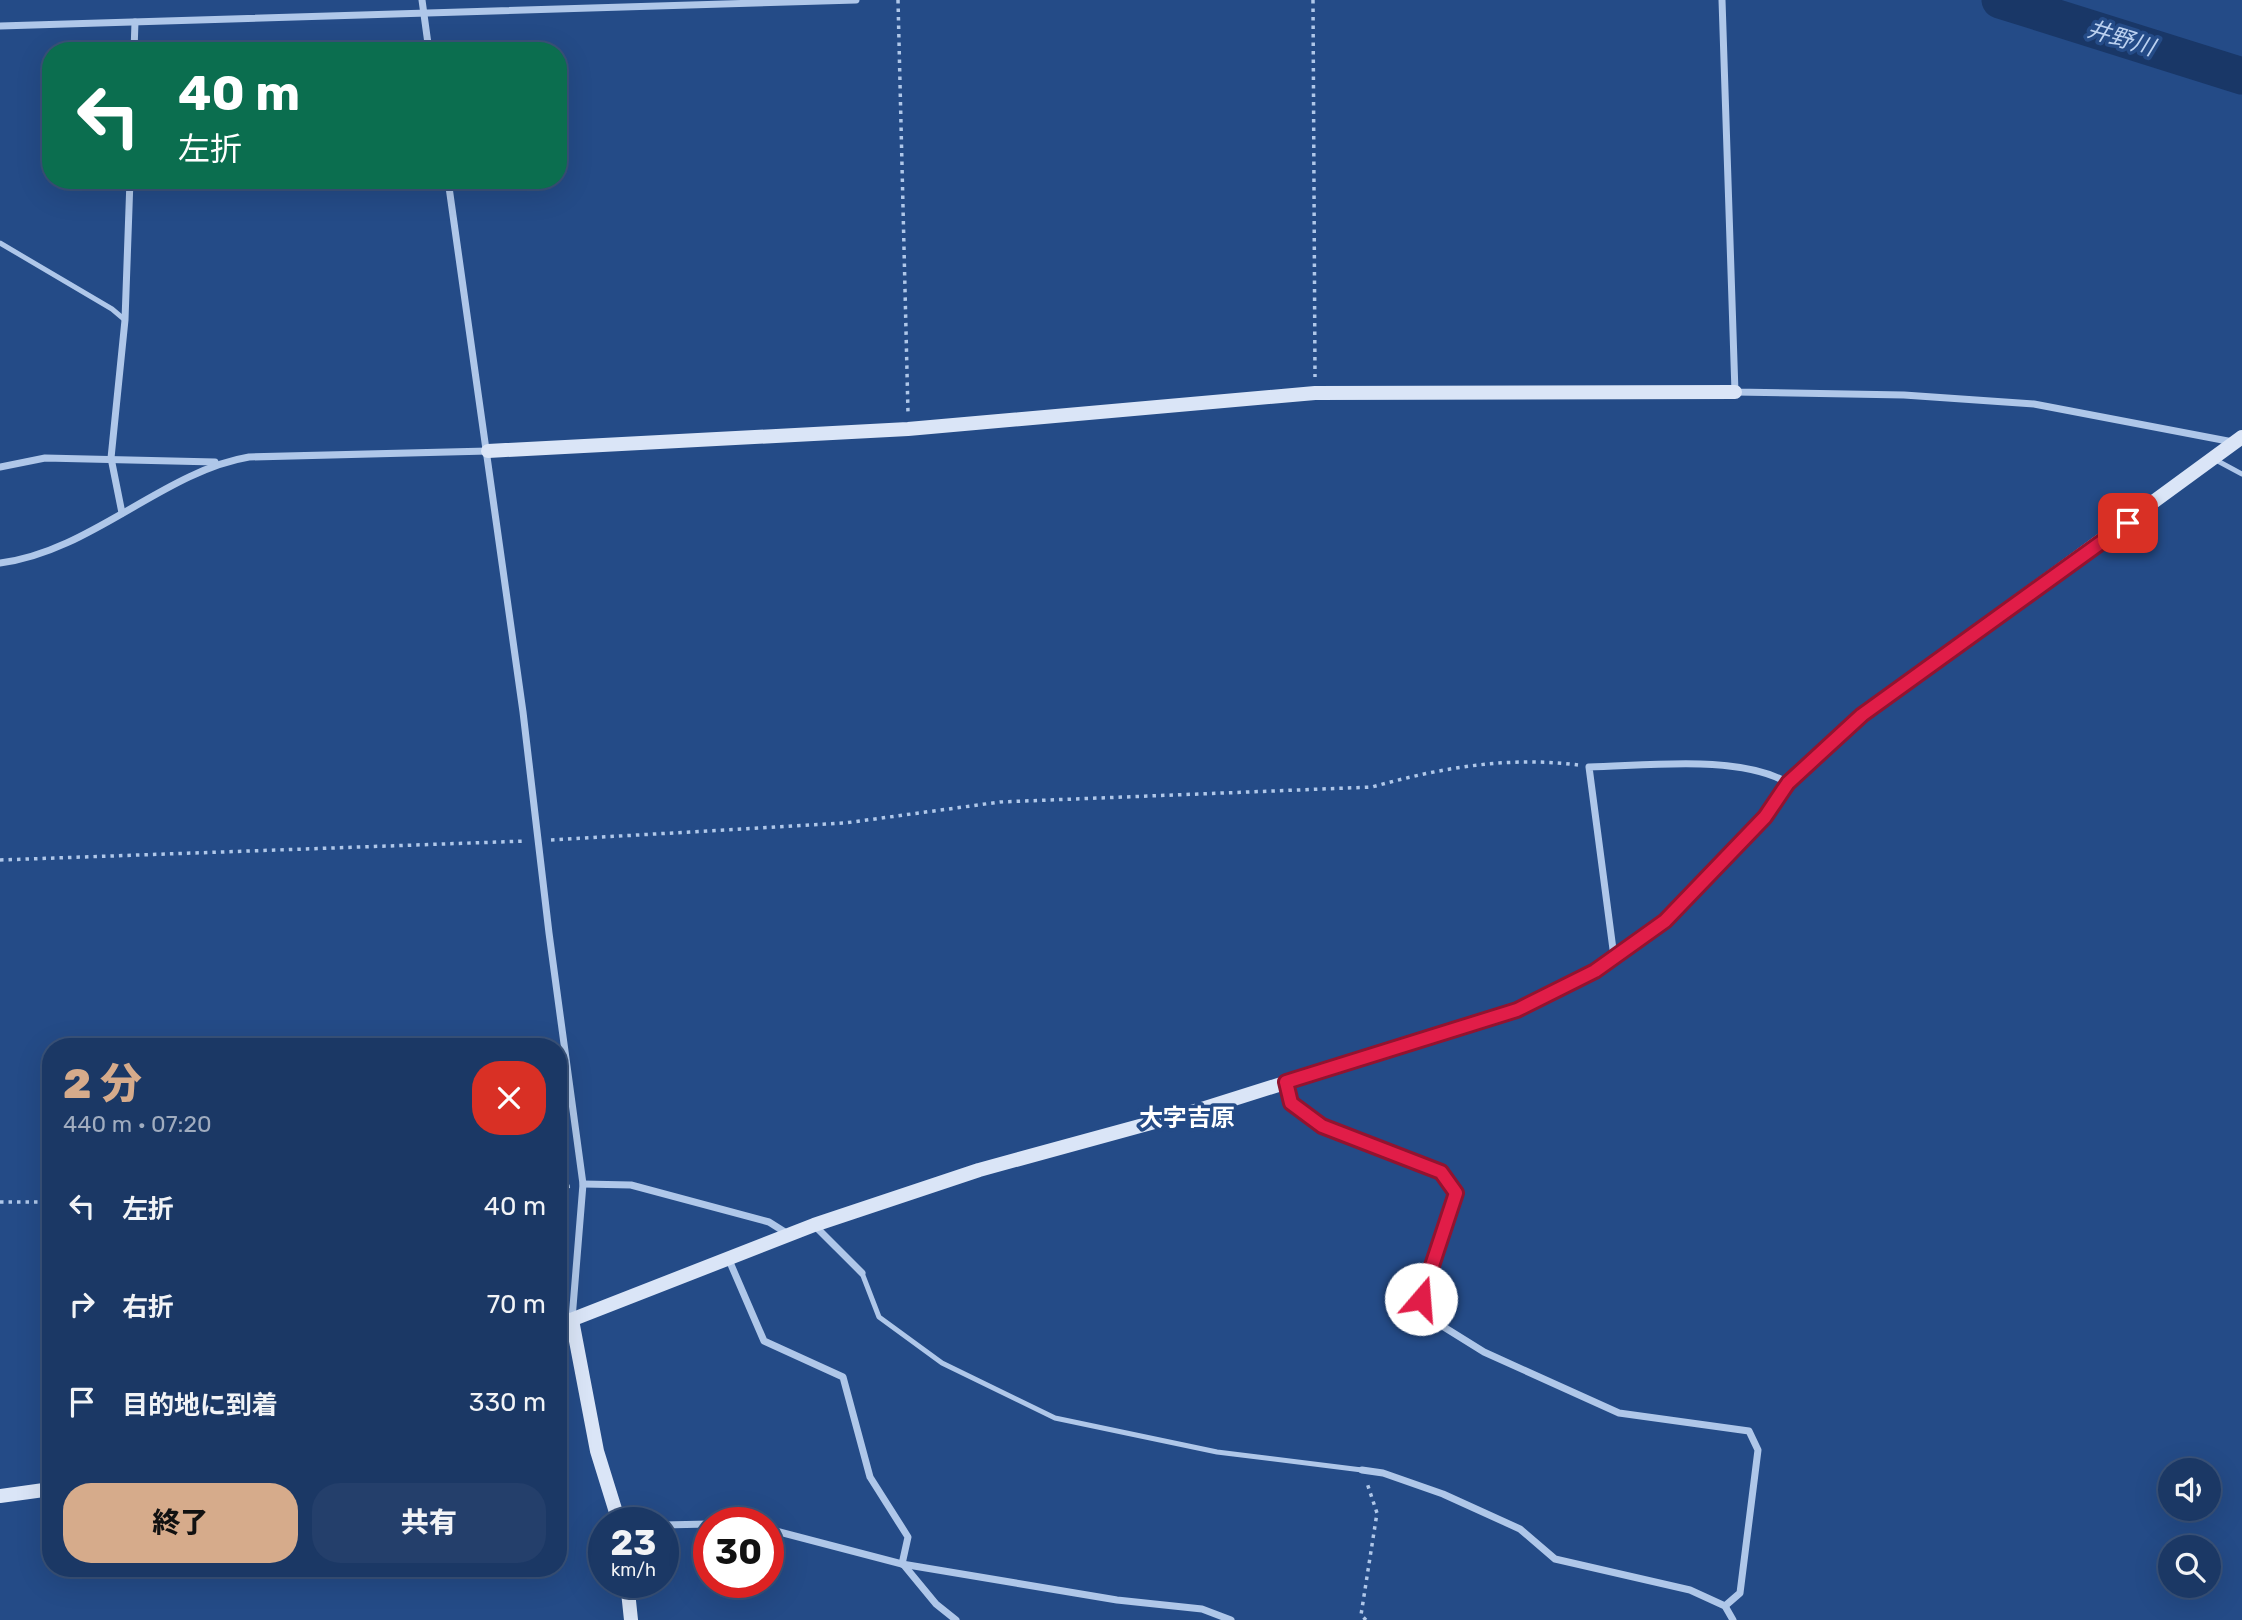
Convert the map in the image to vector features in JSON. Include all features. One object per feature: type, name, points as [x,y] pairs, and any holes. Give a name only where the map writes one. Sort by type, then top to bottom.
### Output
[{"type":"street","points":[[422,0],[428,42]]},
{"type":"street","points":[[0,26],[856,0]]},
{"type":"street","points":[[1722,0],[1735,392]]},
{"type":"street","points":[[134,42],[135,22]]},
{"type":"street","points":[[122,513],[111,458],[125,320],[130,189]]},
{"type":"street","points":[[449,189],[488,452],[563,1038]]},
{"type":"street","points":[[0,467],[45,458],[219,462],[249,457],[488,452],[908,429],[1315,393],[1735,392],[1904,395],[2034,404],[2237,439]]},
{"type":"street","points":[[567,1321],[729,1260],[788,1234],[979,1170],[1202,1109],[1517,1010],[1595,971],[1665,921],[1765,817],[1788,783],[1873,707],[2237,439]]},
{"type":"street","points":[[0,563],[39,553],[219,462]]},
{"type":"street","points":[[1614,958],[1589,767],[1733,765],[1775,775],[1788,783]]},
{"type":"street","points":[[567,1066],[583,1184],[567,1307]]},
{"type":"street","points":[[1286,1082],[1291,1103],[1322,1126],[1441,1172],[1456,1193],[1421,1299],[1439,1324],[1484,1352],[1619,1413],[1749,1431],[1758,1450],[1740,1593],[1725,1606]]},
{"type":"street","points":[[583,1184],[631,1185],[769,1222],[788,1234]]},
{"type":"street","points":[[814,1225],[862,1273]]},
{"type":"street","points":[[729,1260],[764,1341],[843,1377],[870,1477],[908,1537],[902,1564]]},
{"type":"street","points":[[567,1330],[597,1451],[614,1507]]},
{"type":"street","points":[[1362,1470],[1383,1473],[1443,1494],[1520,1529],[1555,1559],[1690,1590],[1725,1606],[1732,1620]]},
{"type":"street","points":[[0,1496],[42,1490]]},
{"type":"street","points":[[784,1533],[902,1564],[1116,1600],[1202,1609],[1231,1620]]},
{"type":"street","points":[[902,1564],[936,1604],[956,1620]]},
{"type":"street","points":[[629,1598],[631,1620]]},
{"type":"lane","points":[[0,243],[113,309],[125,320]]},
{"type":"lane","points":[[2212,458],[2242,474]]},
{"type":"lane","points":[[862,1273],[878,1317],[942,1363],[1055,1419],[1217,1452],[1362,1470]]},
{"type":"path","points":[[898,0],[908,429]]},
{"type":"path","points":[[1313,0],[1315,393]]},
{"type":"path","points":[[0,860],[540,841],[845,823],[1000,802],[1372,787],[1421,773],[1482,763],[1545,761],[1589,767]]},
{"type":"path","points":[[0,1202],[42,1202]]},
{"type":"path","points":[[1362,1470],[1377,1513],[1362,1615],[1366,1620]]},
{"type":"waterway","name":"井野川","points":[[2000,0],[2242,76]]},
{"type":"district","name":"大字吉原","points":[[1187,1118]]},
{"type":"route","points":[[1421,1299],[1456,1193],[1441,1172],[1322,1126],[1291,1103],[1286,1082],[1517,1010],[1595,971],[1665,921],[1765,817],[1788,783],[1862,715],[2128,523]]}]
